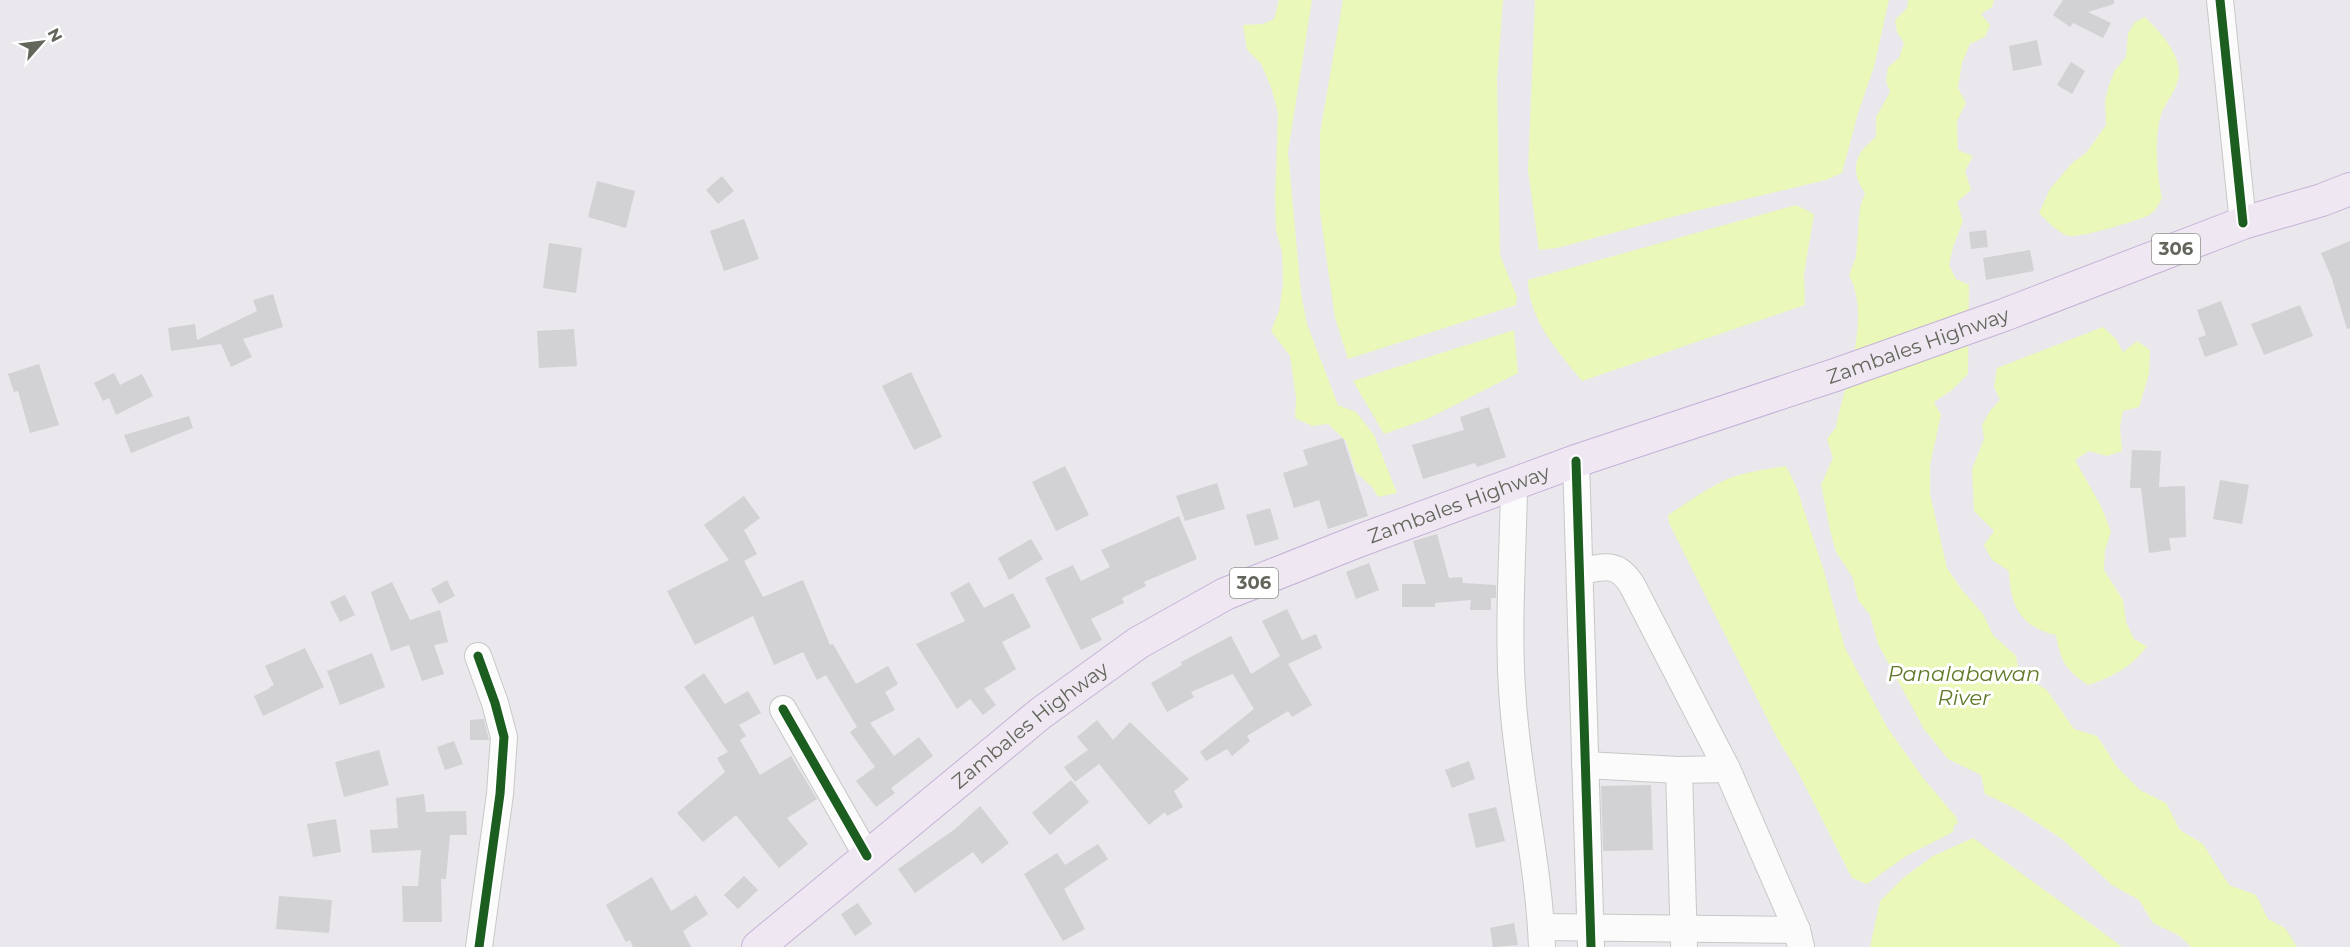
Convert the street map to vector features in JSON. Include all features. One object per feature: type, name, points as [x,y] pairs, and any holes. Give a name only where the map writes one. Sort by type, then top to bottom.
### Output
[{"type":"main road","name":"Zambales Highway","points":[[758,947],[1041,713],[1138,643],[1225,594],[1361,540],[1576,461],[1835,375],[2004,315],[2243,224],[2350,189]]},
{"type":"street","points":[[2220,0],[2243,224]]},
{"type":"street","points":[[1576,461],[1590,938]]},
{"type":"street","points":[[1514,485],[1510,655],[1512,701],[1542,937],[1799,939],[1727,769],[1627,577],[1615,567],[1608,566],[1581,571]]},
{"type":"street","points":[[478,656],[495,703],[504,737],[500,794],[479,947]]},
{"type":"street","points":[[783,709],[867,856]]},
{"type":"street","points":[[1585,765],[1679,770],[1727,769]]},
{"type":"street","points":[[1679,770],[1684,938]]},
{"type":"water","points":[[1279,0],[1312,0],[1288,152],[1301,293],[1307,324],[1338,405],[1356,412],[1374,435],[1397,493],[1378,497],[1372,487],[1356,472],[1346,441],[1328,424],[1312,426],[1295,418],[1296,398],[1290,356],[1271,331],[1279,311],[1283,284],[1282,252],[1276,230],[1275,199],[1278,113],[1271,87],[1261,64],[1247,50],[1243,25],[1263,24],[1274,19]]},
{"type":"water","points":[[1343,0],[1503,0],[1497,80],[1500,255],[1517,297],[1516,305],[1348,359],[1335,318],[1320,212],[1320,133]]},
{"type":"water","points":[[1535,0],[1889,0],[1874,67],[1858,113],[1842,173],[1826,180],[1691,212],[1557,248],[1539,250],[1528,170]]},
{"type":"water","name":"Panalabawan River","points":[[1908,0],[1994,0],[1992,7],[1981,14],[1990,25],[1985,37],[1970,44],[1962,63],[1958,88],[1966,103],[1957,121],[1958,150],[1973,156],[1965,171],[1971,190],[1957,202],[1963,221],[1949,265],[1956,279],[1969,285],[1968,374],[1952,390],[1934,402],[1941,415],[1930,465],[1930,494],[1947,568],[1983,614],[1993,635],[2016,656],[2020,677],[2046,689],[2074,729],[2097,736],[2117,767],[2140,790],[2166,803],[2180,830],[2203,844],[2229,885],[2256,895],[2268,919],[2285,928],[2297,947],[2191,947],[2180,936],[2153,923],[2139,900],[2112,885],[2062,839],[2018,810],[1985,794],[1981,775],[1948,759],[1924,729],[1878,644],[1870,615],[1858,600],[1853,578],[1836,552],[1821,485],[1833,458],[1827,439],[1836,427],[1857,330],[1858,311],[1849,275],[1856,257],[1860,207],[1865,193],[1857,177],[1856,169],[1863,149],[1876,137],[1876,117],[1890,92],[1886,81],[1888,67],[1899,58],[1904,43],[1897,32],[1895,20],[1907,8]]},
{"type":"water","points":[[2145,17],[2168,44],[2179,68],[2178,81],[2163,110],[2158,130],[2157,166],[2162,198],[2154,211],[2145,217],[2097,232],[2069,236],[2057,230],[2039,213],[2050,189],[2072,163],[2086,153],[2106,125],[2105,101],[2109,85],[2115,70],[2126,57],[2128,33],[2135,22]]},
{"type":"water","points":[[1796,205],[1814,214],[1804,274],[1805,305],[1582,381],[1546,335],[1533,309],[1528,280]]},
{"type":"water","points":[[2103,327],[2116,339],[2123,352],[2137,341],[2150,350],[2149,374],[2139,407],[2123,411],[2120,426],[2122,451],[2107,456],[2089,451],[2075,460],[2102,508],[2111,532],[2105,550],[2104,570],[2123,600],[2126,622],[2134,639],[2147,646],[2135,660],[2121,670],[2088,685],[2065,664],[2056,635],[2034,627],[2015,605],[2009,571],[1992,560],[1984,545],[1994,531],[1974,511],[1972,469],[1984,439],[1982,425],[2000,400],[1994,387],[1997,368]]},
{"type":"water","points":[[1514,330],[1518,373],[1427,419],[1384,434],[1353,381]]},
{"type":"water","points":[[1786,466],[1796,486],[1824,571],[1845,648],[1887,727],[1923,778],[1956,817],[1958,823],[1954,826],[1953,832],[1906,856],[1867,884],[1852,878],[1799,774],[1776,736],[1669,523],[1668,515],[1728,479],[1755,471]]},
{"type":"water","points":[[1973,838],[2122,947],[1870,947],[1880,901],[1903,878],[1933,856]]},
{"type":"building","points":[[2063,0],[2114,0],[2114,4],[2088,12],[2111,23],[2103,38],[2073,23],[2070,27],[2053,15]]},
{"type":"building","points":[[2037,40],[2042,65],[2013,71],[2009,46]]},
{"type":"building","points":[[2071,62],[2085,71],[2072,94],[2057,85]]},
{"type":"building","points":[[722,176],[734,191],[718,204],[706,190]]},
{"type":"building","points":[[597,181],[635,191],[626,228],[588,217]]},
{"type":"building","points":[[744,219],[759,259],[724,271],[710,231]]},
{"type":"building","points":[[1986,230],[1988,247],[1971,249],[1969,232]]},
{"type":"building","points":[[2350,241],[2350,328],[2347,329],[2332,279],[2321,253]]},
{"type":"building","points":[[549,243],[582,248],[576,293],[543,288]]},
{"type":"building","points":[[2030,250],[2034,271],[1986,280],[1983,258]]},
{"type":"building","points":[[273,294],[283,327],[243,339],[252,357],[231,367],[221,344],[171,351],[168,328],[195,324],[197,340],[257,311],[253,300]]},
{"type":"building","points":[[2221,301],[2238,345],[2205,357],[2198,338],[2206,335],[2197,310]]},
{"type":"building","points":[[2300,305],[2313,336],[2264,355],[2251,324]]},
{"type":"building","points":[[574,329],[577,366],[539,368],[537,331]]},
{"type":"building","points":[[39,364],[59,425],[30,433],[18,391],[14,392],[8,374]]},
{"type":"building","points":[[911,372],[942,437],[914,450],[882,386]]},
{"type":"building","points":[[114,373],[120,385],[142,374],[153,396],[116,415],[109,398],[103,401],[94,383]]},
{"type":"building","points":[[1489,407],[1506,457],[1477,467],[1475,463],[1423,479],[1412,445],[1464,430],[1460,417]]},
{"type":"building","points":[[189,416],[193,428],[131,453],[124,435]]},
{"type":"building","points":[[1343,438],[1368,516],[1328,529],[1319,500],[1294,508],[1283,473],[1308,465],[1303,450]]},
{"type":"building","points":[[2132,450],[2161,451],[2159,487],[2185,486],[2186,537],[2169,538],[2171,550],[2149,553],[2141,488],[2130,488]]},
{"type":"building","points":[[1065,466],[1089,515],[1056,531],[1032,482]]},
{"type":"building","points":[[2220,480],[2249,485],[2242,524],[2213,519]]},
{"type":"building","points":[[1217,483],[1225,509],[1185,521],[1176,496]]},
{"type":"building","points":[[744,496],[760,518],[744,530],[757,554],[744,561],[763,597],[803,580],[830,645],[833,644],[856,684],[888,666],[898,684],[885,692],[895,710],[870,723],[894,756],[919,737],[933,756],[891,788],[895,793],[876,807],[856,781],[875,767],[850,732],[857,727],[826,675],[817,680],[803,652],[774,665],[753,616],[695,645],[667,591],[729,560],[704,525]]},
{"type":"building","points":[[1270,508],[1279,539],[1255,546],[1246,515]]},
{"type":"building","points":[[1179,516],[1197,559],[1144,582],[1146,586],[1122,598],[1124,603],[1091,619],[1102,640],[1081,650],[1045,578],[1073,565],[1081,581],[1110,567],[1101,550]]},
{"type":"building","points":[[1437,534],[1449,578],[1462,577],[1463,583],[1496,585],[1496,598],[1491,598],[1491,610],[1470,610],[1471,600],[1435,603],[1435,607],[1402,607],[1402,584],[1426,584],[1413,541]]},
{"type":"building","points":[[1031,539],[1043,559],[1009,580],[998,558]]},
{"type":"building","points":[[1369,563],[1379,590],[1356,599],[1346,572]]},
{"type":"building","points":[[447,580],[455,596],[439,604],[431,589]]},
{"type":"building","points":[[392,582],[410,620],[440,610],[448,642],[434,645],[444,674],[422,681],[409,645],[391,651],[371,592]]},
{"type":"building","points":[[969,582],[984,608],[1013,593],[1031,627],[1002,642],[1016,669],[984,689],[996,705],[983,715],[970,699],[957,709],[916,644],[965,621],[950,593]]},
{"type":"building","points":[[345,595],[355,615],[340,622],[330,602]]},
{"type":"building","points":[[1287,609],[1302,640],[1316,634],[1322,648],[1288,664],[1312,705],[1292,717],[1288,711],[1247,736],[1250,741],[1232,756],[1227,749],[1206,761],[1200,752],[1254,709],[1233,674],[1191,692],[1194,697],[1167,712],[1151,683],[1182,665],[1181,662],[1231,636],[1251,674],[1280,656],[1262,621]]},
{"type":"building","points":[[305,648],[324,687],[263,716],[254,696],[274,685],[265,666]]},
{"type":"building","points":[[372,653],[385,687],[340,705],[327,671]]},
{"type":"building","points":[[704,673],[725,704],[748,691],[761,713],[739,725],[746,736],[740,740],[760,775],[791,756],[817,799],[787,818],[808,844],[779,868],[736,815],[703,842],[677,813],[725,772],[717,758],[728,752],[684,687]]},
{"type":"building","points":[[484,719],[489,740],[470,740],[470,720]]},
{"type":"building","points":[[1097,720],[1113,740],[1130,722],[1189,779],[1174,791],[1183,807],[1167,816],[1165,812],[1149,825],[1099,764],[1075,782],[1064,767],[1088,750],[1077,737]]},
{"type":"building","points":[[454,741],[463,764],[445,770],[437,747]]},
{"type":"building","points":[[379,750],[389,785],[344,797],[335,762]]},
{"type":"building","points":[[1469,761],[1475,779],[1452,788],[1445,770]]},
{"type":"building","points":[[1071,780],[1089,802],[1050,835],[1032,813]]},
{"type":"building","points":[[1651,785],[1653,850],[1603,851],[1601,786]]},
{"type":"building","points":[[424,794],[426,812],[466,811],[467,835],[450,835],[446,879],[441,879],[442,922],[403,922],[402,886],[418,886],[421,850],[372,853],[370,830],[398,828],[396,798]]},
{"type":"building","points":[[980,806],[1009,843],[982,864],[973,852],[915,893],[898,869],[955,829]]},
{"type":"building","points":[[1496,807],[1505,841],[1476,848],[1468,814]]},
{"type":"building","points":[[336,819],[341,852],[313,857],[307,824]]},
{"type":"building","points":[[1098,844],[1108,859],[1064,889],[1085,929],[1063,941],[1024,874],[1057,853],[1065,865]]},
{"type":"building","points":[[744,876],[758,890],[738,909],[724,895]]},
{"type":"building","points":[[652,877],[671,911],[696,895],[708,914],[683,931],[691,947],[633,947],[630,940],[626,942],[606,905]]},
{"type":"building","points":[[279,896],[332,900],[329,933],[276,929]]},
{"type":"building","points":[[858,903],[872,924],[855,936],[841,914]]},
{"type":"building","points":[[1514,923],[1518,945],[1493,947],[1490,928]]},
{"type":"cycle path","points":[[2220,0],[2243,223]]},
{"type":"cycle path","points":[[1576,461],[1591,947]]},
{"type":"cycle path","points":[[478,656],[495,703],[504,737],[500,794],[479,947]]},
{"type":"cycle path","points":[[783,709],[867,856]]}]
